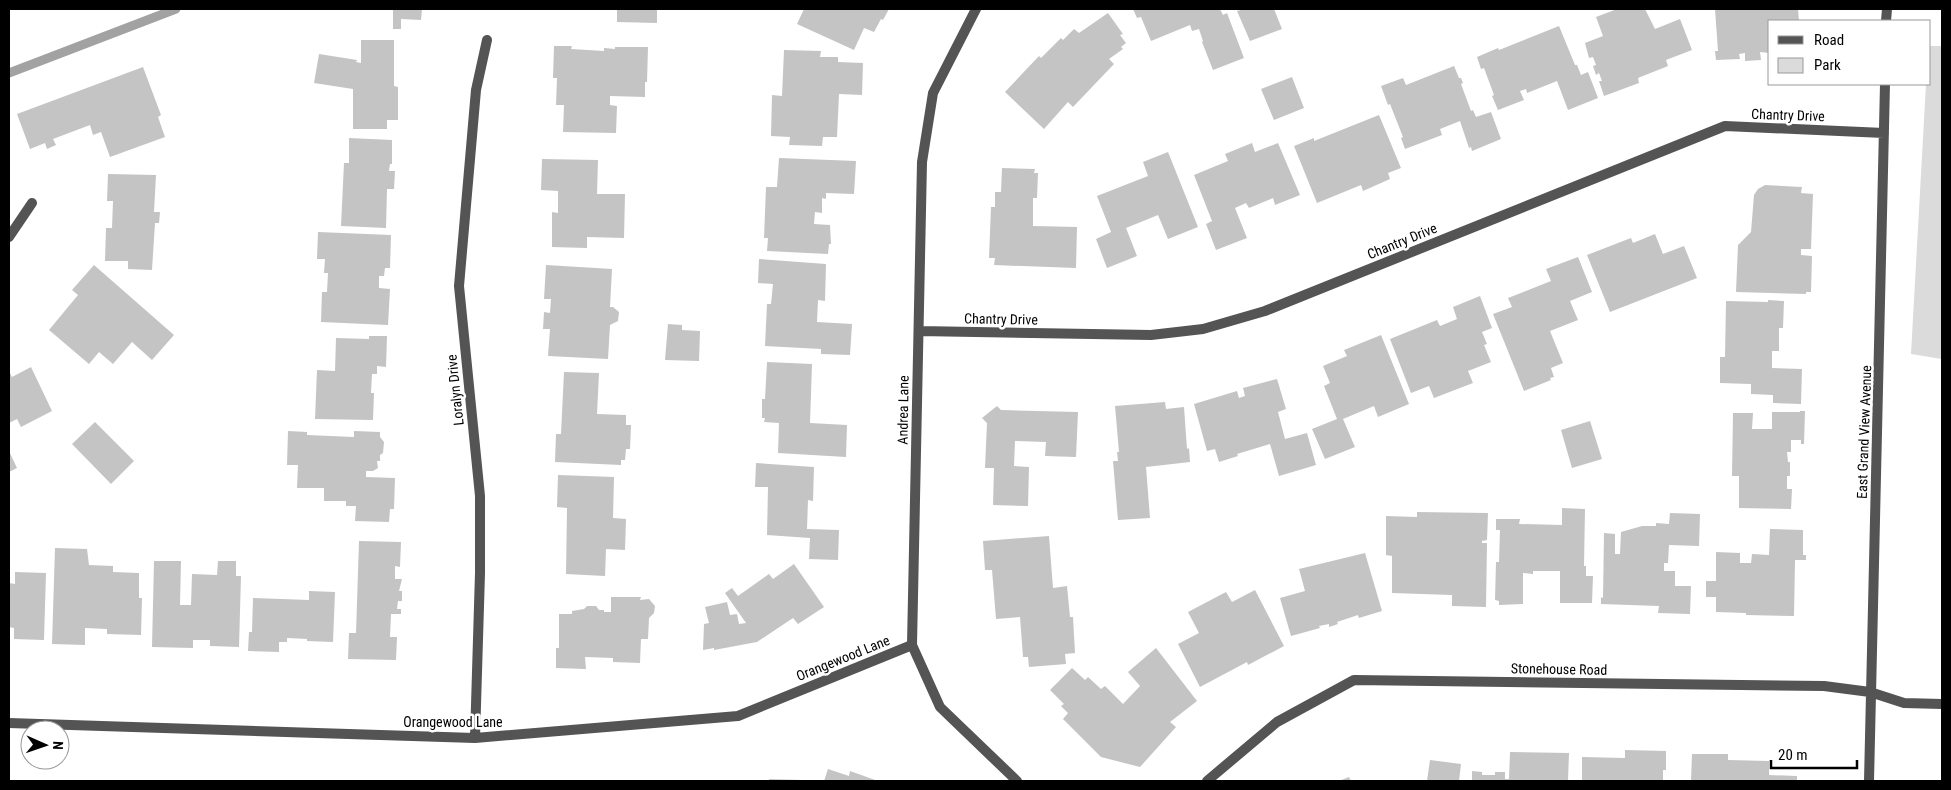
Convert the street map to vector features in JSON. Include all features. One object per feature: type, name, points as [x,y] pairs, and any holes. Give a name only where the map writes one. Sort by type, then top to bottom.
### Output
[{"type":"street","name":"Andrea Lane","points":[[976,10],[933,93],[922,162],[912,645],[940,707],[1018,781]]},
{"type":"street","name":"Loralyn Drive","points":[[475,738],[480,573],[480,496],[459,286],[476,90],[487,40]]},
{"type":"street","name":"East Grand View Avenue","points":[[1869,781],[1885,85]]},
{"type":"street","name":"Chantry Drive","points":[[919,331],[1151,335],[1203,330],[1265,311],[1724,126],[1884,132]]},
{"type":"street","points":[[9,237],[32,203]]},
{"type":"street","name":"Orangewood Lane","points":[[9,723],[475,738],[738,716],[912,645]]},
{"type":"street","name":"Stonehouse Road","points":[[1207,781],[1278,722],[1354,680],[1814,686],[1870,692],[1904,703],[1942,704]]},
{"type":"green space","points":[[1931,46],[1942,46],[1942,359],[1911,354],[1926,85],[1931,85]]},
{"type":"building","points":[[393,9],[422,9],[421,20],[401,19],[401,29],[393,29]]},
{"type":"building","points":[[617,9],[657,9],[657,23],[617,22]]},
{"type":"building","points":[[804,9],[889,9],[874,32],[864,28],[854,50],[797,24]]},
{"type":"building","points":[[1133,9],[1220,9],[1223,15],[1227,13],[1244,58],[1213,70],[1199,29],[1192,31],[1190,25],[1151,41],[1141,17],[1137,18]]},
{"type":"building","points":[[1244,9],[1274,9],[1282,29],[1250,41],[1237,11]]},
{"type":"building","points":[[1617,9],[1645,9],[1655,29],[1680,19],[1692,50],[1666,60],[1668,66],[1638,78],[1639,83],[1604,96],[1599,81],[1602,81],[1599,73],[1596,75],[1593,66],[1596,65],[1593,57],[1589,58],[1585,43],[1603,36],[1596,17]]},
{"type":"building","points":[[1715,9],[1798,9],[1799,20],[1768,20],[1768,53],[1760,52],[1761,60],[1745,61],[1745,53],[1739,54],[1740,59],[1716,60],[1715,51],[1718,51]]},
{"type":"building","points":[[1108,13],[1123,34],[1120,35],[1126,43],[1121,47],[1123,49],[1109,59],[1114,64],[1073,107],[1068,102],[1044,129],[1005,92],[1039,56],[1041,58],[1061,38],[1063,40],[1074,29],[1079,33]]},
{"type":"building","points":[[1559,26],[1575,65],[1577,65],[1581,75],[1588,72],[1598,98],[1568,110],[1557,81],[1527,93],[1526,89],[1520,91],[1524,100],[1498,110],[1484,68],[1481,69],[1477,57]]},
{"type":"building","points":[[361,40],[394,40],[394,86],[398,87],[398,120],[387,120],[387,129],[353,129],[353,89],[314,83],[319,54],[357,60],[356,62],[361,63]]},
{"type":"building","points":[[554,46],[572,46],[571,49],[604,51],[604,48],[615,49],[615,47],[648,47],[645,97],[610,96],[610,105],[617,106],[616,133],[563,132],[564,105],[556,105],[557,78],[553,78]]},
{"type":"building","points":[[784,50],[821,51],[820,57],[838,57],[838,62],[863,63],[862,95],[839,94],[837,137],[823,137],[822,146],[789,145],[790,137],[771,136],[772,95],[782,96]]},
{"type":"building","points":[[1454,66],[1463,83],[1461,84],[1471,111],[1473,110],[1476,117],[1491,112],[1501,139],[1472,151],[1471,147],[1469,148],[1460,121],[1440,129],[1442,135],[1405,149],[1401,138],[1403,137],[1381,86],[1403,78],[1406,85]]},
{"type":"building","points":[[143,67],[161,115],[158,117],[165,137],[110,157],[101,132],[93,135],[90,125],[53,139],[56,145],[47,149],[45,143],[30,149],[17,114]]},
{"type":"building","points":[[1292,77],[1304,108],[1274,120],[1261,89]]},
{"type":"building","points":[[1379,115],[1401,168],[1388,173],[1390,179],[1363,191],[1361,185],[1317,203],[1294,146],[1314,138],[1314,141]]},
{"type":"building","points":[[349,138],[392,140],[392,164],[390,164],[389,171],[395,171],[394,189],[387,189],[386,228],[341,226],[344,163],[349,163]]},
{"type":"building","points":[[1252,143],[1255,152],[1278,143],[1300,195],[1275,205],[1273,198],[1249,208],[1246,203],[1235,208],[1247,238],[1216,250],[1206,224],[1212,221],[1194,175],[1228,161],[1225,154]]},
{"type":"building","points":[[1168,152],[1198,227],[1168,239],[1158,215],[1126,228],[1137,256],[1107,268],[1096,239],[1111,232],[1097,196],[1148,176],[1143,162]]},
{"type":"building","points":[[779,158],[856,161],[854,194],[826,193],[826,199],[822,198],[822,213],[815,212],[814,224],[830,225],[831,244],[829,244],[828,254],[767,251],[768,238],[764,238],[766,187],[777,187]]},
{"type":"building","points":[[542,159],[598,160],[597,194],[625,194],[624,238],[587,237],[587,248],[552,247],[552,212],[558,213],[558,191],[541,190]]},
{"type":"building","points":[[1002,168],[1035,169],[1034,173],[1038,173],[1037,198],[1033,198],[1033,226],[1077,227],[1076,268],[994,265],[995,258],[989,258],[991,207],[995,207],[995,192],[1001,192]]},
{"type":"building","points":[[108,174],[156,175],[154,212],[160,212],[159,223],[155,223],[152,270],[128,269],[128,261],[105,261],[106,228],[112,228],[113,201],[107,201]]},
{"type":"building","points":[[1765,185],[1802,187],[1801,193],[1813,194],[1811,249],[1801,249],[1801,255],[1812,256],[1811,292],[1806,292],[1806,294],[1736,292],[1738,245],[1751,232],[1754,195],[1758,189]]},
{"type":"building","points":[[318,232],[391,235],[390,268],[385,268],[384,276],[379,276],[379,288],[390,289],[388,325],[321,322],[322,292],[327,292],[328,273],[324,273],[325,259],[317,259]]},
{"type":"building","points":[[1655,234],[1663,254],[1684,246],[1697,278],[1610,312],[1587,255],[1631,238],[1633,243]]},
{"type":"building","points":[[1578,257],[1592,292],[1570,301],[1578,320],[1550,331],[1563,363],[1551,368],[1554,377],[1524,391],[1493,314],[1512,307],[1508,298],[1551,281],[1546,269]]},
{"type":"building","points":[[759,259],[826,264],[825,301],[818,300],[817,322],[852,324],[850,355],[821,354],[821,349],[765,346],[767,304],[771,304],[773,284],[758,283]]},
{"type":"building","points":[[94,265],[174,335],[152,360],[132,342],[113,364],[99,352],[89,364],[49,330],[78,295],[72,290]]},
{"type":"building","points":[[546,265],[612,269],[610,307],[619,312],[618,321],[610,325],[608,359],[548,356],[550,329],[543,329],[544,312],[550,313],[551,299],[544,299]]},
{"type":"building","points":[[1480,296],[1492,328],[1482,332],[1487,344],[1484,345],[1491,362],[1468,371],[1473,383],[1434,398],[1429,386],[1411,393],[1390,339],[1437,320],[1440,326],[1457,319],[1453,307]]},
{"type":"building","points":[[1768,300],[1784,301],[1783,328],[1779,328],[1779,351],[1772,351],[1772,368],[1802,369],[1801,404],[1773,403],[1773,395],[1751,394],[1751,384],[1720,383],[1720,357],[1725,357],[1726,301],[1768,302]]},
{"type":"building","points":[[668,324],[682,325],[682,330],[700,331],[699,361],[665,360]]},
{"type":"building","points":[[1381,335],[1409,404],[1378,417],[1374,406],[1343,419],[1355,447],[1325,459],[1312,429],[1337,419],[1324,386],[1330,383],[1323,366],[1347,356],[1344,350]]},
{"type":"building","points":[[369,336],[387,336],[386,367],[377,366],[377,374],[372,374],[371,393],[374,393],[373,420],[315,419],[317,370],[335,371],[336,338],[369,339]]},
{"type":"building","points":[[767,362],[812,364],[810,423],[847,425],[846,457],[778,453],[779,423],[764,422],[765,418],[762,418],[762,399],[765,399]]},
{"type":"building","points":[[31,367],[52,411],[21,427],[17,419],[9,423],[9,371],[12,377]]},
{"type":"building","points":[[564,372],[599,373],[597,414],[626,415],[626,425],[631,425],[630,449],[626,449],[625,460],[621,460],[621,465],[555,462],[556,434],[561,434]]},
{"type":"building","points":[[1277,379],[1286,409],[1278,412],[1285,439],[1307,433],[1316,465],[1279,476],[1270,444],[1237,454],[1238,456],[1219,462],[1215,449],[1207,451],[1194,404],[1237,391],[1239,398],[1245,396],[1243,388]]},
{"type":"building","points":[[1165,402],[1166,409],[1184,407],[1187,449],[1189,448],[1190,462],[1146,467],[1150,518],[1118,520],[1113,461],[1118,461],[1117,452],[1119,452],[1115,406]]},
{"type":"building","points":[[997,406],[1001,410],[1078,412],[1076,457],[1045,456],[1046,442],[1015,441],[1014,466],[1029,467],[1028,506],[993,505],[994,468],[985,468],[987,423],[982,418]]},
{"type":"building","points":[[1805,411],[1804,444],[1801,444],[1801,440],[1791,440],[1791,452],[1787,452],[1788,462],[1790,462],[1790,476],[1787,476],[1787,489],[1792,489],[1791,509],[1739,508],[1739,476],[1732,476],[1733,413],[1753,413],[1752,429],[1772,429],[1772,412]]},
{"type":"building","points":[[1590,421],[1602,459],[1572,468],[1561,430]]},
{"type":"building","points":[[95,422],[134,461],[111,484],[72,444]]},
{"type":"building","points":[[288,431],[307,432],[307,435],[354,437],[354,431],[380,432],[380,437],[384,442],[383,453],[380,455],[380,461],[377,461],[378,468],[373,471],[366,471],[366,477],[395,478],[394,509],[390,509],[389,522],[355,521],[356,506],[346,506],[346,501],[324,501],[324,488],[297,488],[298,465],[287,465]]},
{"type":"building","points":[[9,451],[17,468],[9,472]]},
{"type":"building","points":[[756,463],[814,467],[813,501],[808,500],[807,529],[839,530],[838,560],[809,559],[810,538],[767,535],[768,487],[755,487]]},
{"type":"building","points":[[558,475],[614,477],[613,518],[626,519],[625,550],[606,549],[605,576],[566,574],[567,508],[557,507]]},
{"type":"building","points":[[1562,508],[1585,509],[1584,566],[1586,566],[1586,576],[1593,576],[1592,603],[1560,603],[1560,571],[1533,571],[1533,574],[1523,573],[1523,604],[1499,605],[1499,601],[1495,600],[1496,562],[1499,562],[1500,530],[1496,530],[1496,519],[1520,519],[1519,524],[1562,525]]},
{"type":"building","points":[[1417,512],[1488,513],[1487,540],[1482,541],[1482,543],[1487,543],[1486,607],[1452,606],[1452,595],[1392,593],[1392,556],[1386,555],[1386,516],[1417,517]]},
{"type":"building","points":[[1670,513],[1700,514],[1699,546],[1669,545],[1668,563],[1664,563],[1664,571],[1675,571],[1675,586],[1691,586],[1690,614],[1658,613],[1659,606],[1601,604],[1601,597],[1603,598],[1604,533],[1615,534],[1615,554],[1620,554],[1621,532],[1642,526],[1656,526],[1656,523],[1669,524]]},
{"type":"building","points":[[1770,529],[1803,530],[1803,555],[1806,555],[1806,560],[1795,560],[1794,616],[1716,612],[1716,597],[1706,597],[1706,581],[1716,581],[1716,552],[1740,553],[1740,563],[1751,563],[1752,554],[1769,555]]},
{"type":"building","points":[[1049,536],[1053,588],[1067,586],[1070,617],[1073,617],[1075,653],[1065,654],[1066,664],[1029,667],[1028,657],[1023,657],[1020,617],[996,619],[992,570],[985,570],[983,541]]},
{"type":"building","points":[[359,541],[401,542],[400,567],[395,566],[395,579],[402,579],[399,591],[402,591],[402,601],[398,601],[397,609],[401,609],[401,614],[391,614],[390,637],[397,637],[396,660],[348,659],[349,633],[356,633]]},
{"type":"building","points":[[55,548],[87,549],[89,565],[113,566],[113,572],[139,573],[139,598],[142,598],[141,635],[107,634],[107,629],[85,628],[85,645],[52,644]]},
{"type":"building","points":[[1365,553],[1382,611],[1359,618],[1358,615],[1337,622],[1338,624],[1329,627],[1329,624],[1319,626],[1320,628],[1291,636],[1280,598],[1305,591],[1299,569]]},
{"type":"building","points":[[154,561],[181,561],[180,605],[191,605],[192,574],[217,575],[218,561],[236,561],[236,576],[241,576],[239,647],[210,646],[210,640],[193,640],[193,648],[152,647]]},
{"type":"building","points":[[794,564],[824,607],[798,624],[793,618],[757,642],[714,650],[714,648],[703,650],[704,624],[709,623],[705,607],[727,602],[730,615],[737,614],[739,624],[746,623],[725,593],[732,588],[738,596],[769,574],[773,579]]},
{"type":"building","points":[[15,572],[46,573],[44,640],[14,639],[14,628],[9,627],[9,583],[15,584]]},
{"type":"building","points":[[1255,590],[1284,646],[1248,665],[1247,662],[1200,687],[1178,644],[1199,633],[1188,612],[1226,592],[1232,602]]},
{"type":"building","points":[[309,591],[335,592],[333,642],[287,638],[287,642],[279,642],[279,652],[248,651],[249,632],[252,632],[253,598],[309,600]]},
{"type":"building","points":[[611,597],[641,597],[640,600],[649,599],[655,606],[654,613],[649,618],[648,639],[641,639],[640,663],[613,662],[613,658],[585,657],[586,669],[556,668],[556,648],[559,648],[559,614],[572,614],[572,611],[584,609],[587,606],[596,606],[599,610],[604,610],[604,612],[611,612]]},
{"type":"building","points":[[1156,648],[1197,701],[1170,722],[1176,727],[1140,767],[1101,757],[1063,719],[1068,713],[1061,706],[1064,704],[1050,690],[1072,668],[1085,680],[1088,677],[1101,689],[1105,686],[1123,704],[1140,686],[1128,672]]},
{"type":"building","points":[[1625,750],[1666,751],[1666,770],[1663,770],[1663,781],[1582,781],[1582,757],[1625,758]]},
{"type":"building","points":[[1510,752],[1569,753],[1568,781],[1472,781],[1472,771],[1482,772],[1482,775],[1495,775],[1495,772],[1505,772],[1505,779],[1509,779]]},
{"type":"building","points":[[1692,754],[1728,754],[1728,760],[1769,761],[1769,775],[1797,776],[1797,781],[1691,781]]},
{"type":"building","points":[[1430,760],[1461,764],[1459,781],[1427,781]]},
{"type":"building","points":[[828,769],[849,776],[850,771],[878,781],[824,781]]},
{"type":"building","points":[[1349,777],[1351,781],[1339,781]]},
{"type":"building","points":[[769,779],[803,780],[803,781],[769,781]]},
{"type":"waterway","points":[[9,73],[176,9]]}]
